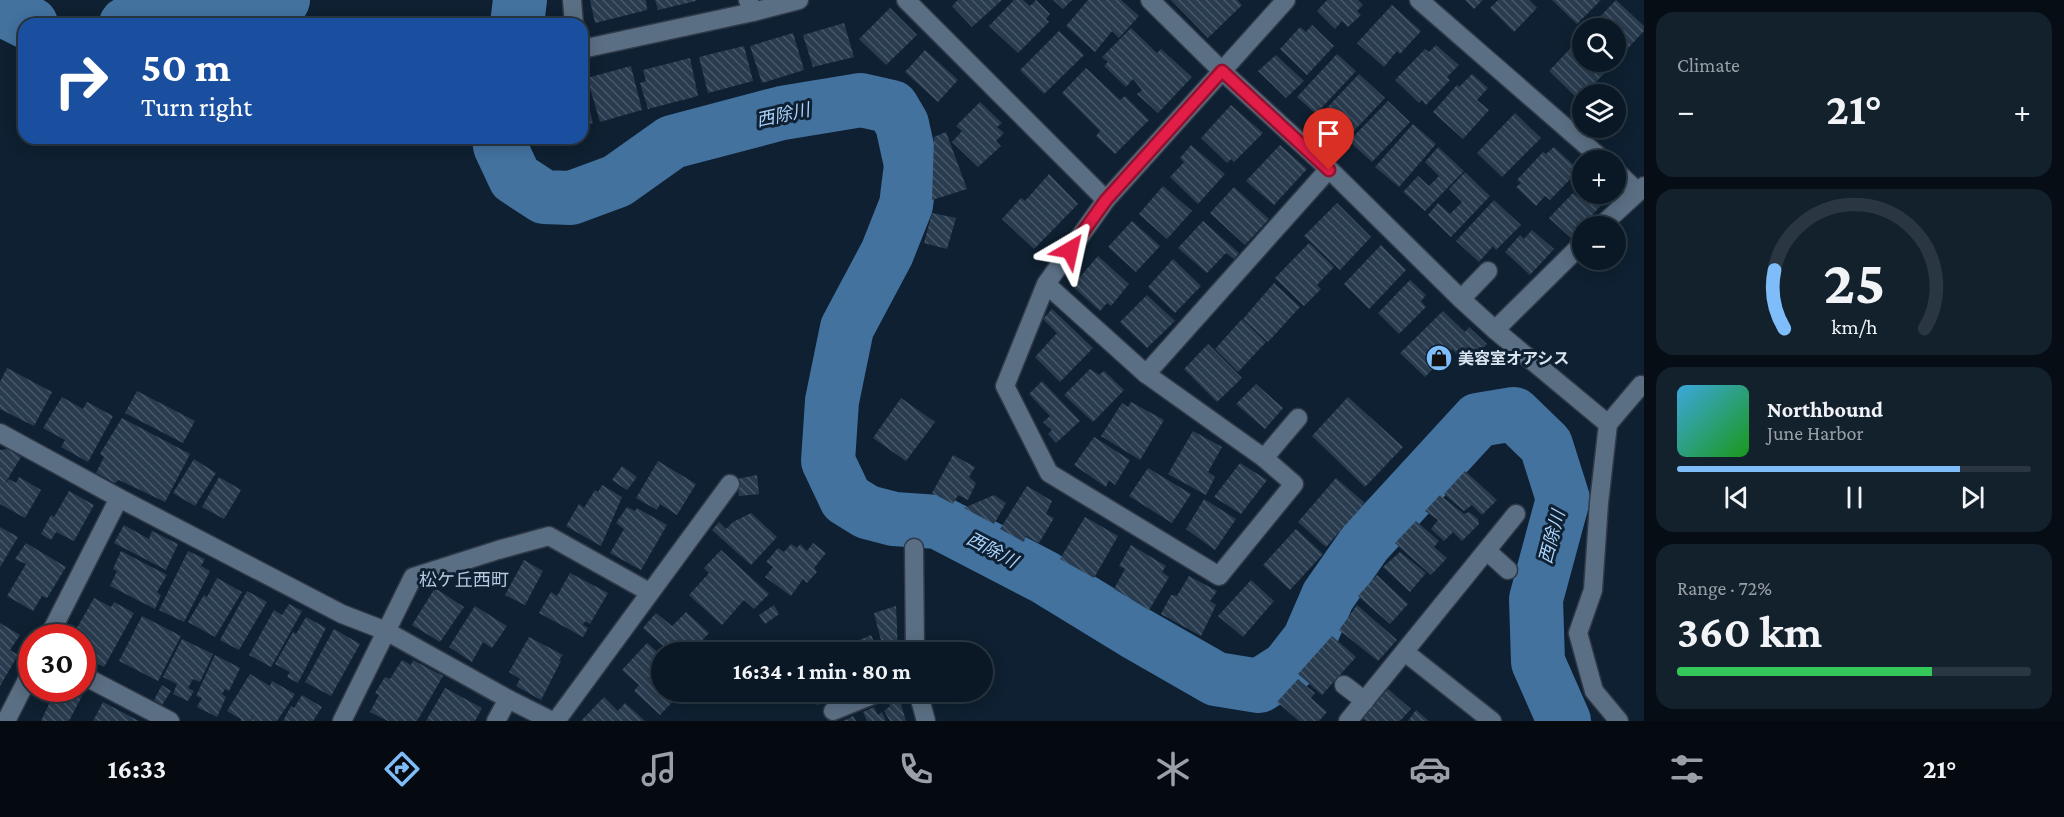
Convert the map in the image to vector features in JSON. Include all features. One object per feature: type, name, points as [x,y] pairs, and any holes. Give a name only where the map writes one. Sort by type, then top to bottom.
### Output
[{"type":"street","points":[[572,0],[574,18]]},
{"type":"street","points":[[588,47],[751,6],[799,0]]},
{"type":"street","points":[[906,0],[1106,200]]},
{"type":"street","points":[[1150,0],[1461,299],[1608,424]]},
{"type":"street","points":[[1419,0],[1592,150]]},
{"type":"street","points":[[1046,284],[1146,374],[1264,458],[1294,484],[1219,576],[1048,473],[1005,386],[1046,284],[1106,200],[1282,2]]},
{"type":"street","points":[[1146,374],[1329,170]]},
{"type":"street","points":[[1611,216],[1641,189],[1626,178]]},
{"type":"street","points":[[1495,330],[1572,254]]},
{"type":"street","points":[[1461,299],[1488,271]]},
{"type":"street","points":[[1619,721],[1594,691],[1578,633],[1593,590],[1599,503],[1608,424],[1643,385]]},
{"type":"street","points":[[1264,458],[1298,418]]},
{"type":"street","points":[[0,433],[342,614],[386,631],[508,699],[554,721],[730,484]]},
{"type":"street","points":[[55,624],[119,498]]},
{"type":"street","points":[[1348,721],[1406,653],[1516,514]]},
{"type":"street","points":[[342,721],[413,577],[549,536],[649,592]]},
{"type":"street","points":[[914,548],[915,642]]},
{"type":"street","points":[[1486,551],[1508,570]]},
{"type":"street","points":[[1406,653],[1492,721]]},
{"type":"street","points":[[96,682],[170,721]]},
{"type":"street","points":[[1344,685],[1365,701]]},
{"type":"street","points":[[6,721],[18,697]]},
{"type":"street","points":[[496,721],[508,699]]},
{"type":"street","points":[[834,711],[856,702]]},
{"type":"street","points":[[921,702],[926,721]]},
{"type":"building","points":[[590,0],[646,0],[647,10],[595,23]]},
{"type":"building","points":[[655,0],[696,0],[696,1],[658,10]]},
{"type":"building","points":[[958,0],[1002,0],[972,27],[952,6]]},
{"type":"building","points":[[1014,0],[1023,0],[1030,6],[1036,0],[1050,14],[1046,19],[1049,22],[1018,53],[989,26]]},
{"type":"building","points":[[1053,0],[1072,0],[1063,9]]},
{"type":"building","points":[[1088,0],[1121,0],[1139,16],[1119,38],[1112,31],[1095,52],[1066,26]]},
{"type":"building","points":[[1171,0],[1237,0],[1242,5],[1208,38]]},
{"type":"building","points":[[1327,0],[1358,0],[1363,5],[1357,11],[1361,15],[1348,27],[1342,21],[1335,29],[1317,11]]},
{"type":"building","points":[[1465,0],[1483,0],[1474,9]]},
{"type":"building","points":[[1498,0],[1529,0],[1537,8],[1514,32],[1490,8]]},
{"type":"building","points":[[1552,0],[1601,0],[1583,18],[1572,19]]},
{"type":"building","points":[[1616,0],[1644,26],[1644,31],[1626,50],[1626,18],[1599,18]]},
{"type":"building","points":[[1392,5],[1421,31],[1400,54],[1397,51],[1384,67],[1357,43]]},
{"type":"building","points":[[890,8],[917,35],[886,65],[859,39]]},
{"type":"building","points":[[844,23],[854,57],[813,67],[803,35]]},
{"type":"building","points":[[1312,25],[1334,46],[1307,75],[1280,49],[1300,27],[1306,32]]},
{"type":"building","points":[[1131,28],[1157,53],[1161,49],[1192,77],[1158,113],[1137,94],[1142,90],[1133,79],[1126,87],[1104,66],[1108,62],[1102,57]]},
{"type":"building","points":[[1059,31],[1084,55],[1044,94],[1020,70]]},
{"type":"building","points":[[793,33],[804,70],[762,83],[750,46]]},
{"type":"building","points":[[1436,45],[1459,65],[1447,77],[1450,80],[1426,105],[1422,100],[1419,103],[1395,80],[1425,49],[1429,52]]},
{"type":"building","points":[[744,46],[753,81],[708,93],[699,57]]},
{"type":"building","points":[[1572,47],[1572,72],[1606,72],[1594,84],[1572,84],[1572,93],[1549,71]]},
{"type":"building","points":[[925,50],[958,80],[938,102],[905,72]]},
{"type":"building","points":[[1337,54],[1356,71],[1316,114],[1297,97]]},
{"type":"building","points":[[1276,55],[1304,81],[1286,98],[1258,71]]},
{"type":"building","points":[[690,58],[698,96],[648,109],[640,83],[646,81],[643,70]]},
{"type":"building","points":[[631,66],[642,110],[600,122],[588,78]]},
{"type":"building","points":[[1086,68],[1120,100],[1125,96],[1149,120],[1115,154],[1096,136],[1100,131],[1062,93]]},
{"type":"building","points":[[1359,74],[1385,98],[1347,138],[1321,114]]},
{"type":"building","points":[[1472,74],[1488,88],[1477,100],[1489,110],[1463,139],[1433,112],[1457,85],[1459,87]]},
{"type":"building","points":[[1388,101],[1410,122],[1372,162],[1349,141]]},
{"type":"building","points":[[980,102],[1002,123],[997,127],[1004,133],[996,141],[1001,146],[978,167],[952,142],[962,131],[956,126]]},
{"type":"building","points":[[588,105],[593,123],[588,124]]},
{"type":"building","points":[[1231,105],[1263,133],[1234,162],[1231,159],[1227,163],[1201,138]]},
{"type":"building","points":[[1515,113],[1541,138],[1502,177],[1477,153]]},
{"type":"building","points":[[1413,124],[1436,144],[1399,187],[1375,167]]},
{"type":"building","points":[[946,132],[967,189],[932,200],[934,137]]},
{"type":"building","points":[[1191,145],[1225,174],[1198,204],[1170,177],[1184,162],[1180,158]]},
{"type":"building","points":[[1280,145],[1307,169],[1274,205],[1246,181]]},
{"type":"building","points":[[1438,147],[1464,171],[1425,211],[1403,192],[1418,176],[1429,186],[1439,176],[1425,162]]},
{"type":"building","points":[[1554,147],[1572,164],[1572,177],[1550,200],[1545,196],[1536,206],[1516,187],[1521,183],[1517,180],[1543,152],[1546,154]]},
{"type":"building","points":[[1465,172],[1490,196],[1451,237],[1428,215],[1438,203],[1450,214],[1462,202],[1449,189]]},
{"type":"building","points":[[1049,174],[1078,204],[1034,249],[1002,219],[1021,198],[1025,201]]},
{"type":"building","points":[[1163,186],[1192,211],[1167,239],[1139,214]]},
{"type":"building","points":[[1234,187],[1269,219],[1245,245],[1210,213]]},
{"type":"building","points":[[1572,194],[1572,204],[1602,204],[1591,216],[1572,216],[1571,238],[1549,218]]},
{"type":"building","points":[[1494,200],[1521,225],[1496,250],[1493,246],[1479,262],[1456,241]]},
{"type":"building","points":[[1337,203],[1371,237],[1340,270],[1304,236]]},
{"type":"building","points":[[932,213],[956,218],[947,249],[924,243]]},
{"type":"building","points":[[1132,221],[1160,246],[1136,272],[1108,247]]},
{"type":"building","points":[[1203,221],[1239,253],[1234,259],[1226,253],[1207,273],[1178,248]]},
{"type":"building","points":[[1532,230],[1554,249],[1530,275],[1505,252],[1520,235],[1524,239]]},
{"type":"building","points":[[1309,243],[1334,267],[1317,285],[1321,289],[1304,306],[1275,278]]},
{"type":"building","points":[[1381,245],[1406,270],[1369,309],[1344,284]]},
{"type":"building","points":[[1098,256],[1129,284],[1111,306],[1107,303],[1100,311],[1072,286]]},
{"type":"building","points":[[1173,259],[1201,286],[1175,313],[1148,287]]},
{"type":"building","points":[[1410,280],[1426,295],[1421,301],[1426,307],[1399,334],[1378,313]]},
{"type":"building","points":[[1274,283],[1300,307],[1268,342],[1243,319]]},
{"type":"building","points":[[1147,295],[1175,321],[1147,348],[1120,322]]},
{"type":"building","points":[[1052,309],[1093,348],[1060,382],[1035,357],[1057,333],[1043,319]]},
{"type":"building","points":[[1443,311],[1465,332],[1469,327],[1487,344],[1467,365],[1452,349],[1425,377],[1400,353]]},
{"type":"building","points":[[1242,319],[1266,342],[1238,372],[1215,349]]},
{"type":"building","points":[[1208,344],[1242,378],[1217,402],[1184,369]]},
{"type":"building","points":[[7,368],[52,392],[34,426],[0,409],[0,382]]},
{"type":"building","points":[[1090,369],[1099,375],[1104,371],[1124,390],[1093,422],[1064,395]]},
{"type":"building","points":[[1042,381],[1080,421],[1056,443],[1048,434],[1052,430],[1043,422],[1050,416],[1029,394]]},
{"type":"building","points":[[1256,384],[1283,408],[1265,429],[1236,404]]},
{"type":"building","points":[[137,391],[195,421],[183,443],[125,413]]},
{"type":"building","points":[[62,397],[83,409],[87,402],[113,416],[88,462],[61,447],[65,440],[43,428]]},
{"type":"building","points":[[1348,397],[1403,447],[1365,487],[1312,436]]},
{"type":"building","points":[[901,398],[935,422],[906,461],[873,438]]},
{"type":"building","points":[[1131,402],[1164,420],[1140,460],[1101,436],[1122,403],[1128,407]]},
{"type":"building","points":[[122,418],[190,454],[165,502],[119,480],[115,483],[96,473],[104,457],[100,454]]},
{"type":"building","points":[[1193,431],[1222,447],[1208,472],[1215,477],[1206,495],[1168,474]]},
{"type":"building","points":[[1094,437],[1130,460],[1115,485],[1109,480],[1106,487],[1074,465]]},
{"type":"building","points":[[7,449],[21,457],[4,485],[9,479],[16,483],[19,477],[41,490],[25,518],[0,504],[0,450]]},
{"type":"building","points":[[953,455],[975,467],[969,477],[976,483],[968,500],[958,495],[953,504],[932,493]]},
{"type":"building","points":[[194,459],[216,473],[195,506],[173,493]]},
{"type":"building","points":[[658,461],[696,484],[677,515],[660,504],[657,510],[636,498]]},
{"type":"building","points":[[1240,463],[1267,480],[1241,514],[1214,497]]},
{"type":"building","points":[[622,466],[637,477],[627,490],[612,480]]},
{"type":"building","points":[[1148,468],[1191,494],[1172,523],[1129,496]]},
{"type":"building","points":[[1465,471],[1497,500],[1482,515],[1472,505],[1464,511],[1444,494]]},
{"type":"building","points":[[757,475],[759,494],[739,496],[737,479]]},
{"type":"building","points":[[219,477],[241,490],[224,519],[202,507]]},
{"type":"building","points":[[1336,478],[1365,503],[1326,547],[1298,522]]},
{"type":"building","points":[[602,485],[622,497],[601,546],[566,526],[579,504],[584,508],[595,490],[598,492]]},
{"type":"building","points":[[1027,486],[1052,501],[1046,514],[1054,518],[1039,543],[1026,536],[1024,542],[1000,529]]},
{"type":"building","points":[[69,491],[94,505],[74,541],[56,532],[51,540],[41,534],[51,515],[54,517]]},
{"type":"building","points":[[994,495],[1006,503],[994,524],[964,508]]},
{"type":"building","points":[[1440,495],[1464,514],[1469,512],[1478,519],[1479,524],[1462,541],[1453,532],[1444,541],[1431,529],[1438,520],[1425,511]]},
{"type":"building","points":[[1204,499],[1236,519],[1215,550],[1186,529]]},
{"type":"building","points":[[627,507],[635,511],[637,508],[667,525],[641,570],[610,553],[624,529],[616,523]]},
{"type":"building","points":[[751,513],[777,537],[751,565],[712,530],[719,522],[726,529],[733,522]]},
{"type":"building","points":[[1085,517],[1118,536],[1094,578],[1060,559]]},
{"type":"building","points":[[1416,521],[1439,541],[1434,547],[1447,558],[1431,575],[1395,543]]},
{"type":"building","points":[[124,525],[149,539],[152,531],[178,544],[166,570],[114,543]]},
{"type":"building","points":[[0,527],[18,537],[0,567]]},
{"type":"building","points":[[1296,529],[1323,554],[1290,590],[1263,565]]},
{"type":"building","points":[[26,543],[66,567],[47,598],[42,596],[33,611],[7,596],[26,564],[15,559]]},
{"type":"building","points":[[813,543],[826,553],[814,568],[817,572],[807,583],[803,579],[791,596],[765,577],[773,567],[766,562],[778,548],[784,552],[791,544],[797,548],[800,544],[807,551]]},
{"type":"building","points":[[1131,545],[1166,566],[1162,572],[1169,577],[1149,610],[1114,589],[1125,569],[1119,566]]},
{"type":"building","points":[[721,550],[769,594],[754,609],[744,600],[722,625],[689,595],[709,573],[704,568]]},
{"type":"building","points":[[121,551],[167,575],[157,592],[161,595],[155,609],[110,586],[117,571],[113,569]]},
{"type":"building","points":[[188,551],[205,559],[201,566],[210,571],[184,622],[159,610]]},
{"type":"building","points":[[1400,552],[1426,573],[1410,592],[1383,567]]},
{"type":"building","points":[[524,560],[543,571],[525,605],[505,595]]},
{"type":"building","points":[[570,573],[608,593],[590,624],[585,621],[583,625],[588,628],[583,637],[539,613],[551,592],[557,596]]},
{"type":"building","points":[[1377,575],[1408,604],[1390,624],[1358,596]]},
{"type":"building","points":[[1189,576],[1217,591],[1210,601],[1216,605],[1201,636],[1161,614],[1171,595],[1177,596]]},
{"type":"building","points":[[217,578],[242,592],[215,637],[188,622],[204,595],[207,597]]},
{"type":"building","points":[[1251,580],[1274,601],[1243,637],[1218,616]]},
{"type":"building","points":[[435,588],[464,607],[440,642],[412,625]]},
{"type":"building","points":[[247,591],[267,602],[239,650],[220,640]]},
{"type":"building","points":[[94,598],[111,607],[114,602],[134,613],[104,667],[96,663],[96,624],[79,624]]},
{"type":"building","points":[[289,604],[302,611],[271,667],[249,655],[274,610],[282,615]]},
{"type":"building","points":[[774,605],[779,614],[765,624],[759,615]]},
{"type":"building","points":[[1357,605],[1397,640],[1378,661],[1339,630]]},
{"type":"building","points":[[475,606],[507,626],[492,648],[483,642],[472,662],[449,647]]},
{"type":"building","points":[[896,606],[898,642],[881,642],[874,613]]},
{"type":"building","points":[[686,612],[709,633],[700,642],[659,642],[643,628],[656,613],[672,626]]},
{"type":"building","points":[[142,616],[181,636],[158,681],[119,661]]},
{"type":"building","points":[[306,617],[326,628],[298,683],[287,677],[290,672],[275,664],[293,632],[296,634]]},
{"type":"building","points":[[0,623],[18,634],[18,638],[10,650],[18,655],[0,686]]},
{"type":"building","points":[[334,629],[360,644],[331,696],[305,682]]},
{"type":"building","points":[[871,635],[874,642],[855,642]]},
{"type":"building","points":[[1332,636],[1356,657],[1322,695],[1298,674]]},
{"type":"building","points":[[529,637],[563,655],[541,700],[516,686],[520,679],[509,672]]},
{"type":"building","points":[[182,639],[213,654],[200,682],[193,679],[188,688],[194,691],[188,701],[173,694],[177,684],[163,677]]},
{"type":"building","points":[[647,643],[651,646],[651,702],[672,702],[660,715],[634,691],[639,685],[622,670]]},
{"type":"building","points":[[215,655],[240,668],[229,691],[225,689],[222,694],[226,697],[217,717],[197,707],[202,698],[196,696]]},
{"type":"building","points":[[402,660],[411,665],[413,660],[443,676],[417,721],[388,721],[370,712],[379,695],[375,693],[385,677],[390,679]]},
{"type":"building","points":[[250,674],[270,686],[272,681],[295,694],[277,721],[251,721],[254,713],[250,721],[240,721],[241,719],[227,711]]},
{"type":"building","points":[[1298,679],[1315,693],[1311,698],[1327,712],[1319,721],[1299,721],[1277,702]]},
{"type":"building","points":[[162,685],[171,691],[162,705],[154,700]]},
{"type":"building","points":[[445,688],[482,708],[475,721],[426,721]]},
{"type":"building","points":[[1388,689],[1411,709],[1400,721],[1366,721],[1362,718]]},
{"type":"building","points":[[302,695],[322,707],[313,721],[283,721],[291,706],[294,708]]},
{"type":"building","points":[[604,697],[618,711],[625,703],[645,721],[581,721]]},
{"type":"building","points":[[50,702],[79,702],[69,721],[41,721]]},
{"type":"building","points":[[103,702],[139,721],[93,721]]},
{"type":"building","points":[[889,702],[900,702],[906,721],[890,721],[884,711],[890,706]]},
{"type":"building","points":[[874,707],[878,715],[882,712],[886,721],[867,721],[863,712]]},
{"type":"building","points":[[1416,710],[1429,721],[1408,721]]},
{"type":"building","points":[[853,716],[856,721],[843,721]]},
{"type":"waterway","name":"西除川","points":[[228,18],[267,8],[283,0]]},
{"type":"waterway","name":"西除川","points":[[518,18],[520,0]]},
{"type":"waterway","name":"西除川","points":[[0,4],[5,11],[19,18]]},
{"type":"waterway","name":"西除川","points":[[500,144],[515,178],[544,197],[571,198],[617,181],[672,142],[782,113],[861,100],[892,107],[902,124],[911,165],[906,205],[887,253],[847,328],[832,401],[828,461],[846,499],[867,512],[894,519],[938,522],[1044,577],[1216,679],[1259,686],[1287,668],[1309,640],[1328,596],[1365,543],[1478,420],[1514,414],[1546,445],[1563,499],[1536,599],[1538,662],[1564,721]]},
{"type":"place","name":"美容室オアシス","points":[[1439,358]]},
{"type":"district","name":"松ケ丘西町","points":[[464,580]]},
{"type":"route","points":[[1070,250],[1106,200],[1222,71],[1329,170]]}]
